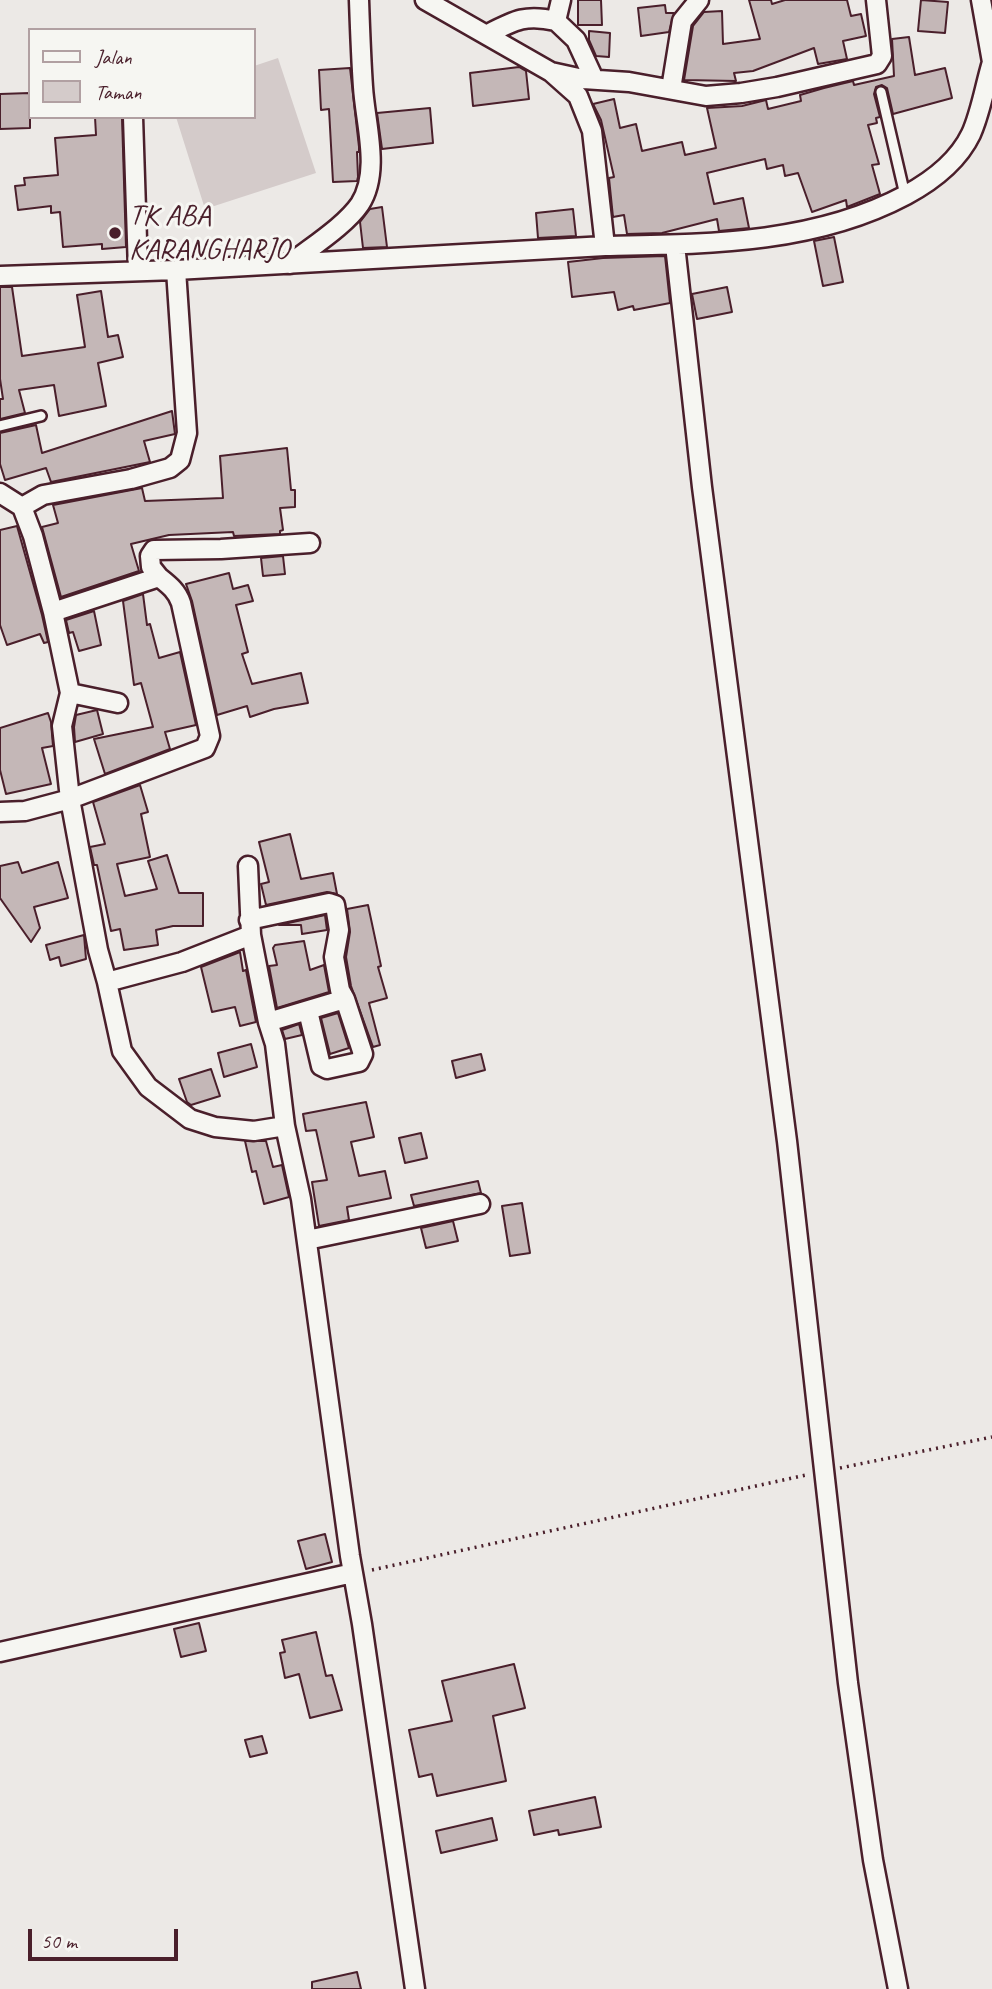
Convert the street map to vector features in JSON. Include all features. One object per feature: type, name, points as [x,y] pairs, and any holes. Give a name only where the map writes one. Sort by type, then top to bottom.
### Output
[{"type":"street","points":[[290,264],[346,219],[358,207],[366,193],[370,156],[363,89],[359,0]]},
{"type":"street","points":[[425,0],[551,72],[578,96],[592,131],[606,246]]},
{"type":"street","points":[[556,22],[561,0]]},
{"type":"street","points":[[671,89],[682,21],[699,0]]},
{"type":"street","points":[[551,72],[706,96],[741,93],[870,67],[877,64],[882,56],[876,0]]},
{"type":"street","points":[[0,276],[176,270],[606,246],[675,245],[763,238],[853,218],[925,185],[948,166],[971,134],[992,62],[981,0]]},
{"type":"street","points":[[488,34],[523,18],[538,17],[556,22],[576,40],[594,79]]},
{"type":"street","points":[[133,119],[138,271]]},
{"type":"street","points":[[675,245],[702,487],[787,1141],[848,1683],[867,1819],[898,1989]]},
{"type":"street","points":[[22,507],[43,495],[131,479],[170,468],[180,460],[187,433],[176,270]]},
{"type":"street","points":[[0,494],[22,507],[33,536],[53,612],[69,693],[62,726],[70,799],[97,950],[122,1051],[148,1087],[190,1119],[215,1127],[254,1131],[285,1126]]},
{"type":"street","points":[[0,812],[25,811],[70,799],[195,753],[209,743],[208,725],[181,603],[177,593],[152,567],[150,556],[154,550],[208,550],[310,543]]},
{"type":"street","points":[[53,612],[159,577]]},
{"type":"street","points":[[69,693],[118,703]]},
{"type":"street","points":[[248,866],[250,927],[268,1022],[275,1044],[285,1126],[301,1199],[415,1989]]},
{"type":"street","points":[[107,982],[182,962],[250,927],[329,903],[335,905],[339,930],[334,957],[340,990],[363,1054],[359,1062],[327,1069],[321,1066],[308,1011]]},
{"type":"street","points":[[268,1022],[345,999]]},
{"type":"street","points":[[307,1240],[480,1204]]},
{"type":"street","points":[[0,1652],[353,1573]]},
{"type":"lane","points":[[881,92],[905,195]]},
{"type":"lane","points":[[0,426],[41,416]]},
{"type":"path","points":[[353,1573],[388,1568],[501,1541],[992,1437]]},
{"type":"green space","points":[[278,58],[316,173],[205,209],[177,119],[256,119],[256,65]]},
{"type":"building","points":[[578,0],[601,0],[602,25],[578,25]]},
{"type":"building","points":[[749,0],[771,0],[772,4],[785,0],[847,0],[851,16],[861,14],[866,36],[843,41],[847,59],[818,64],[814,48],[753,71],[734,73],[736,81],[684,80],[693,26],[704,12],[722,11],[723,44],[760,39]]},
{"type":"building","points":[[921,0],[948,2],[945,33],[918,31]]},
{"type":"building","points":[[665,5],[666,13],[674,13],[669,32],[641,36],[638,8]]},
{"type":"building","points":[[589,31],[610,33],[609,57],[596,56],[589,40]]},
{"type":"building","points":[[909,37],[915,75],[945,68],[952,98],[893,114],[887,88],[882,85],[876,87],[874,94],[880,117],[876,118],[877,123],[868,125],[879,164],[872,165],[880,194],[847,207],[846,200],[812,212],[798,173],[785,176],[783,165],[767,169],[765,159],[707,173],[714,204],[743,198],[749,228],[719,231],[717,219],[662,233],[627,234],[624,215],[613,217],[609,178],[614,177],[601,120],[593,104],[614,99],[620,128],[636,124],[642,151],[682,142],[685,155],[716,148],[707,108],[742,106],[766,100],[768,109],[801,101],[800,95],[824,88],[853,81],[854,85],[894,76],[892,39]]},
{"type":"building","points":[[519,67],[526,71],[529,99],[473,106],[470,73]]},
{"type":"building","points":[[350,68],[359,147],[358,177],[357,181],[333,182],[329,109],[321,110],[319,70]]},
{"type":"building","points":[[28,93],[30,128],[0,129],[0,94]]},
{"type":"building","points":[[430,108],[433,143],[382,149],[377,113]]},
{"type":"building","points":[[95,119],[122,119],[126,247],[102,249],[102,244],[63,247],[60,212],[51,213],[51,206],[18,210],[15,186],[25,185],[24,178],[58,175],[55,138],[96,135]]},
{"type":"building","points":[[382,207],[387,247],[363,248],[360,222],[370,209]]},
{"type":"building","points":[[573,209],[576,236],[538,238],[536,213]]},
{"type":"building","points":[[834,237],[843,282],[823,286],[814,241]]},
{"type":"building","points":[[665,256],[670,303],[634,310],[633,306],[618,310],[614,292],[572,297],[568,262]]},
{"type":"building","points":[[0,287],[12,287],[22,356],[85,347],[77,295],[101,291],[108,337],[118,335],[123,357],[98,363],[106,406],[59,416],[54,385],[19,390],[25,413],[0,419],[0,399],[3,399],[0,379]]},
{"type":"building","points":[[727,287],[732,312],[697,319],[692,294]]},
{"type":"building","points":[[172,411],[175,434],[144,441],[150,462],[51,482],[46,468],[5,480],[0,464],[0,433],[36,425],[42,453]]},
{"type":"building","points":[[287,448],[291,490],[295,490],[295,507],[280,508],[283,530],[280,534],[234,536],[233,532],[169,535],[131,544],[139,571],[61,597],[42,527],[58,523],[53,505],[142,488],[145,501],[223,498],[220,456]]},
{"type":"building","points":[[17,526],[42,615],[48,642],[44,643],[40,634],[7,645],[0,625],[0,530]]},
{"type":"building","points":[[283,556],[285,574],[263,576],[261,558]]},
{"type":"building","points":[[229,573],[233,589],[248,585],[253,601],[236,605],[248,652],[242,654],[252,684],[301,673],[308,703],[274,709],[250,717],[247,706],[217,715],[186,584]]},
{"type":"building","points":[[143,594],[147,625],[150,624],[159,658],[180,652],[196,725],[165,732],[170,749],[105,774],[94,739],[153,727],[141,683],[134,685],[123,601]]},
{"type":"building","points":[[94,611],[101,645],[79,651],[73,632],[69,633],[66,620]]},
{"type":"building","points":[[97,710],[103,734],[75,742],[76,715]]},
{"type":"building","points":[[48,713],[53,746],[42,748],[51,784],[6,794],[0,770],[0,728]]},
{"type":"building","points":[[140,785],[148,812],[141,814],[150,857],[117,864],[125,896],[157,889],[148,861],[167,855],[179,893],[203,893],[203,926],[173,926],[156,930],[158,945],[124,950],[120,929],[111,931],[97,865],[94,865],[90,847],[105,844],[93,802]]},
{"type":"building","points":[[290,834],[301,879],[333,873],[337,894],[327,892],[266,905],[261,884],[269,882],[259,842]]},
{"type":"building","points":[[18,862],[22,873],[58,862],[68,898],[34,907],[40,928],[31,942],[0,898],[0,866]]},
{"type":"building","points":[[368,905],[381,966],[378,967],[387,998],[369,1003],[380,1045],[373,1047],[351,986],[346,957],[350,932],[347,909]]},
{"type":"building","points":[[325,915],[327,930],[302,934],[301,925],[279,925]]},
{"type":"building","points":[[84,935],[86,959],[61,966],[59,957],[50,960],[46,945]]},
{"type":"building","points":[[304,941],[310,970],[324,965],[329,992],[277,1008],[269,966],[277,965],[273,948],[275,945]]},
{"type":"building","points":[[240,952],[256,1022],[240,1026],[235,1007],[212,1012],[201,967]]},
{"type":"building","points":[[338,1013],[349,1048],[330,1054],[321,1018]]},
{"type":"building","points":[[299,1024],[302,1035],[285,1039],[282,1030]]},
{"type":"building","points":[[251,1044],[257,1067],[224,1077],[218,1053]]},
{"type":"building","points":[[481,1054],[485,1070],[456,1078],[452,1061]]},
{"type":"building","points":[[211,1069],[220,1096],[191,1105],[187,1102],[179,1079]]},
{"type":"building","points":[[366,1102],[374,1137],[351,1142],[359,1176],[385,1171],[391,1198],[347,1207],[349,1220],[319,1226],[312,1182],[327,1180],[316,1130],[306,1131],[303,1114]]},
{"type":"building","points":[[421,1133],[427,1158],[405,1163],[399,1138]]},
{"type":"building","points":[[245,1141],[266,1141],[273,1167],[282,1165],[289,1197],[264,1204],[256,1171],[252,1172]]},
{"type":"building","points":[[478,1181],[481,1193],[414,1206],[411,1195]]},
{"type":"building","points":[[522,1203],[530,1253],[510,1256],[502,1206]]},
{"type":"building","points":[[453,1221],[458,1241],[426,1248],[421,1228]]},
{"type":"building","points":[[325,1534],[332,1562],[306,1569],[298,1541]]},
{"type":"building","points":[[199,1623],[206,1651],[181,1657],[174,1629]]},
{"type":"building","points":[[316,1632],[326,1676],[332,1675],[342,1710],[310,1718],[299,1674],[285,1678],[280,1653],[285,1652],[282,1640]]},
{"type":"building","points":[[514,1664],[525,1708],[493,1716],[506,1781],[437,1796],[432,1774],[419,1777],[409,1730],[452,1721],[442,1681]]},
{"type":"building","points":[[262,1736],[267,1753],[250,1757],[245,1740]]},
{"type":"building","points":[[595,1797],[601,1827],[559,1835],[558,1830],[534,1835],[529,1811]]},
{"type":"building","points":[[492,1818],[497,1840],[441,1853],[436,1831]]},
{"type":"building","points":[[357,1972],[361,1989],[312,1989],[312,1982]]},
{"type":"place","name":"TK ABA KARANGHARJO","points":[[115,233]]}]
